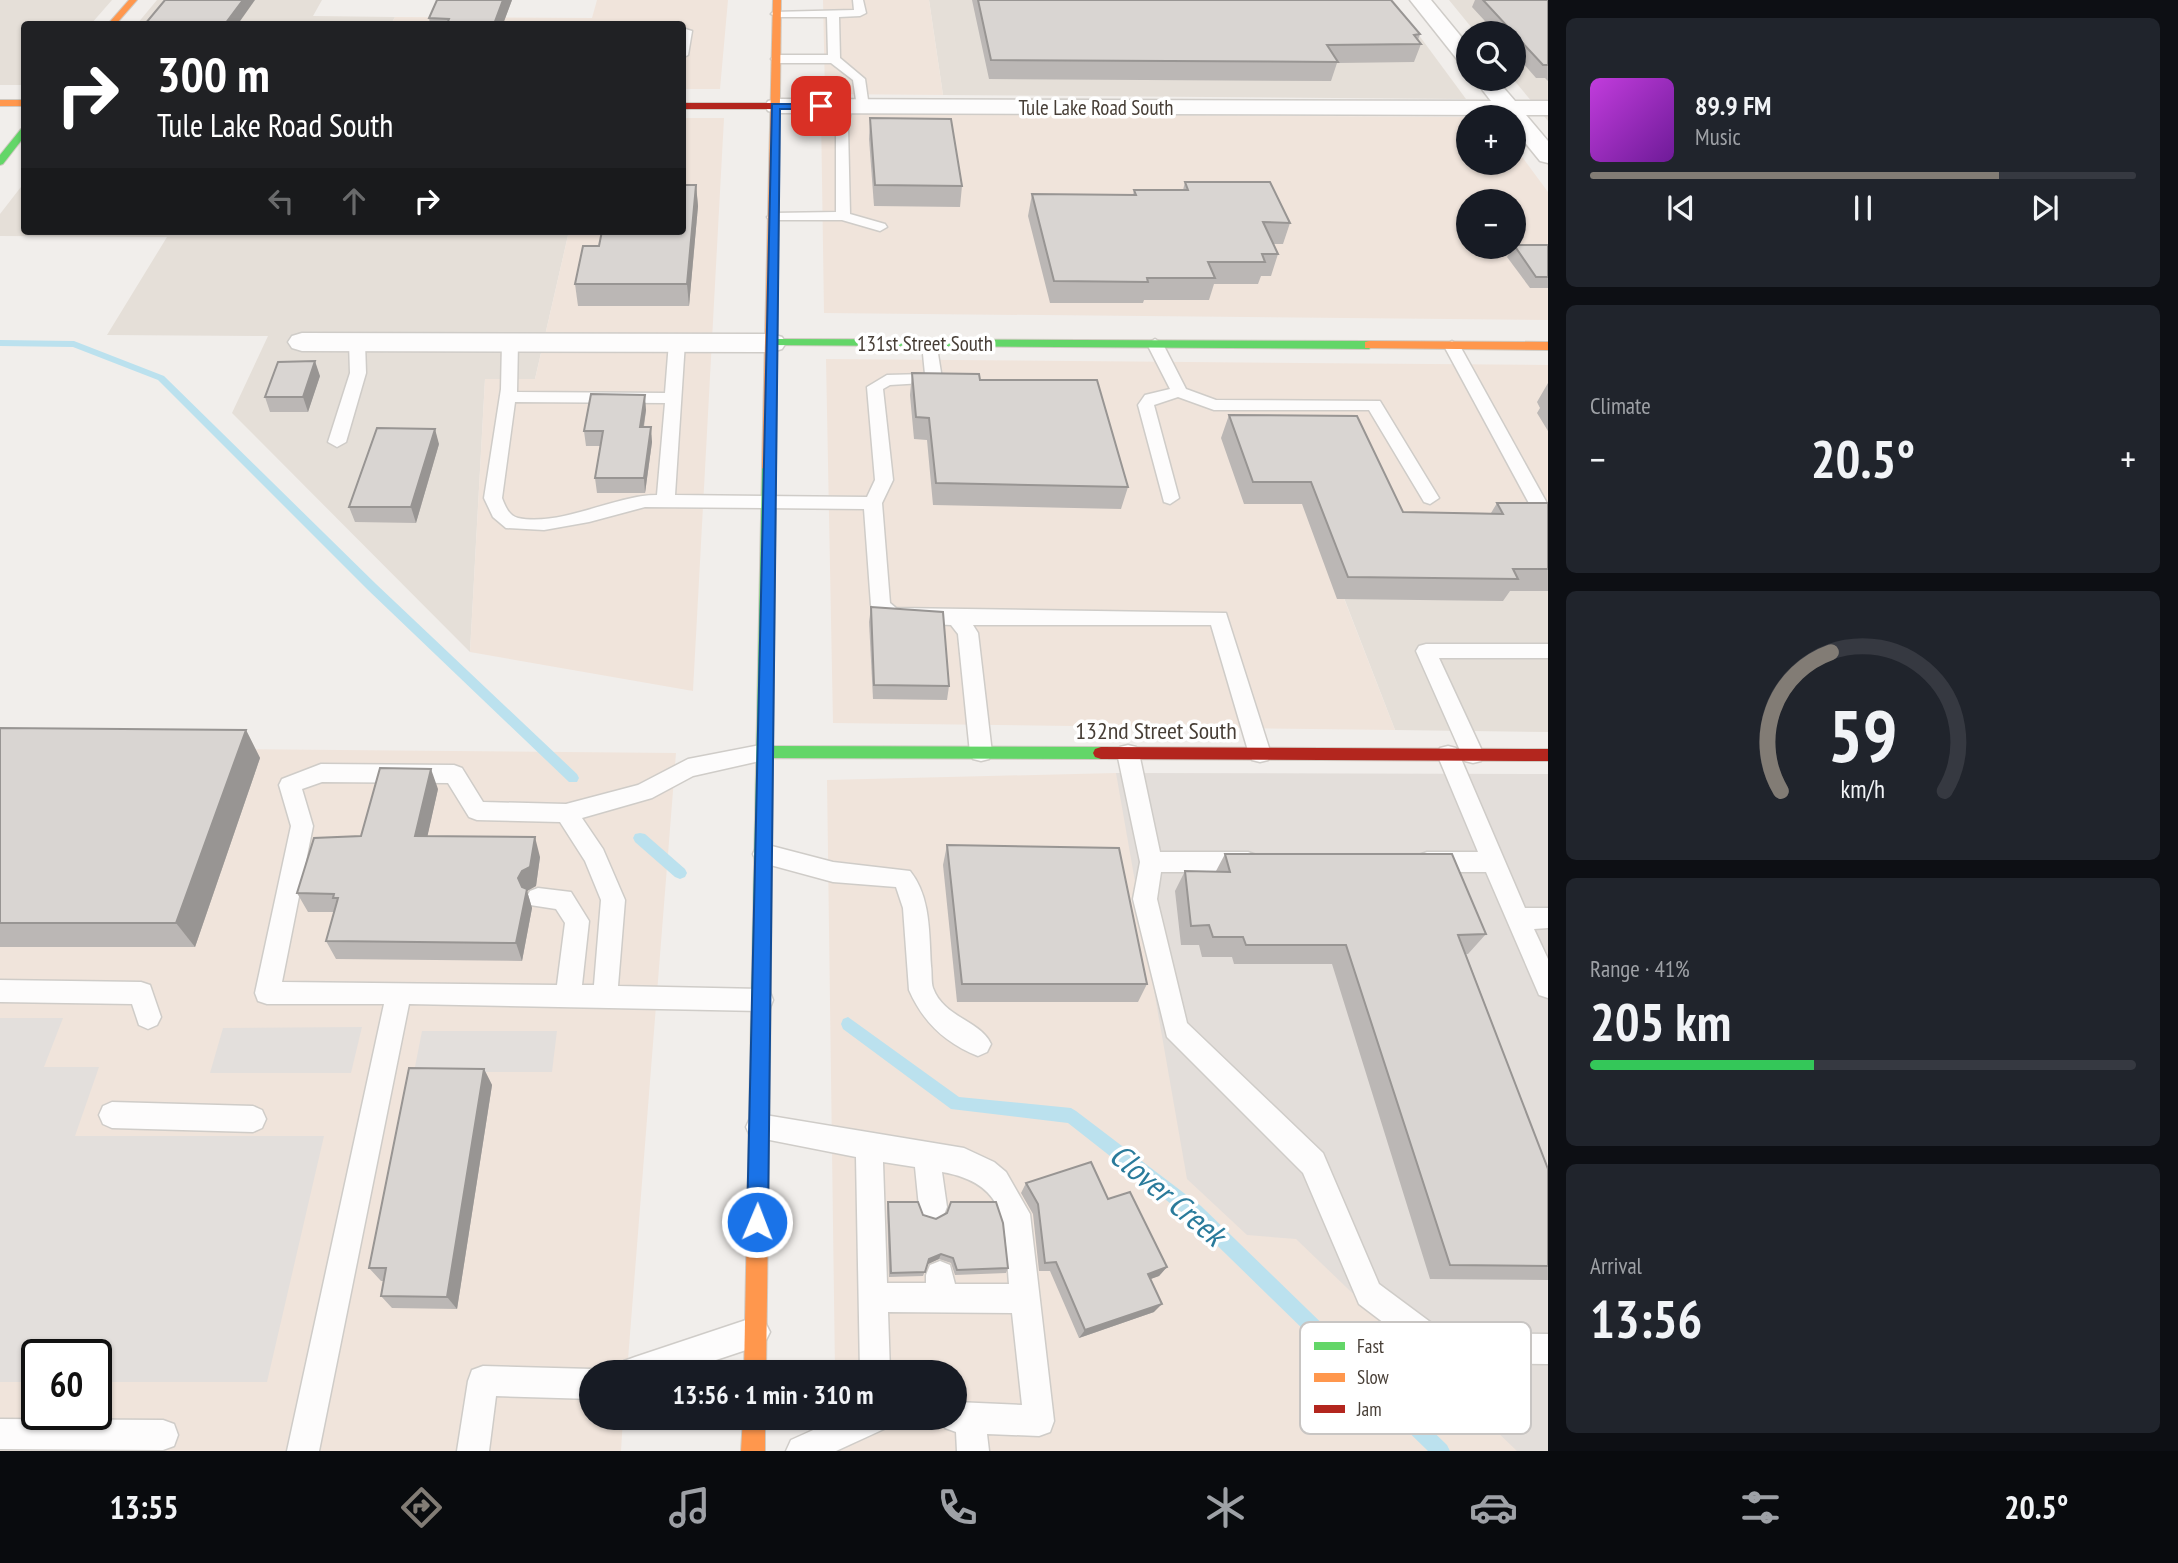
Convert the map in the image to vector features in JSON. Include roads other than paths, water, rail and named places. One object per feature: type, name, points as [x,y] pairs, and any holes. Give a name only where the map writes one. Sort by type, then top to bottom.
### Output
[{"type":"main road","points":[[115,21],[133,0]]},
{"type":"main road","points":[[755,1360],[777,7]]},
{"type":"main road","points":[[0,103],[21,103]]},
{"type":"main road","name":"Tule Lake Road South","points":[[686,106],[776,106]]},
{"type":"main road","points":[[0,162],[21,135]]},
{"type":"main road","name":"131st Street South","points":[[772,343],[1548,346]]},
{"type":"main road","name":"132nd Street South","points":[[765,752],[1548,755]]},
{"type":"main road","points":[[753,1451],[754,1430]]},
{"type":"street","points":[[1420,0],[1456,44]]},
{"type":"street","points":[[1495,91],[1507,105]]},
{"type":"street","name":"Tule Lake Road South","points":[[776,106],[1456,108]]},
{"type":"street","name":"Tule Lake Road South","points":[[1526,108],[1548,108]]},
{"type":"street","points":[[1526,129],[1548,156]]},
{"type":"street","name":"131st Street South","points":[[302,342],[772,343]]},
{"type":"lane","points":[[823,0],[828,13],[834,59]]},
{"type":"lane","points":[[777,7],[828,13],[860,13],[858,0]]},
{"type":"lane","points":[[776,59],[834,59],[859,79],[854,107],[842,127],[843,216]]},
{"type":"lane","points":[[774,217],[843,216],[880,227]]},
{"type":"lane","points":[[337,442],[358,373],[357,342]]},
{"type":"lane","points":[[510,342],[508,397],[494,498],[499,513],[512,524],[544,524],[589,516],[645,500],[873,503]]},
{"type":"lane","points":[[666,500],[677,342]]},
{"type":"lane","points":[[929,344],[934,379],[887,380],[875,387],[884,480],[873,503],[881,605],[891,615],[957,618],[1219,618],[1260,754]]},
{"type":"lane","points":[[1155,344],[1179,392]]},
{"type":"lane","points":[[1452,346],[1540,507]]},
{"type":"lane","points":[[1170,498],[1146,405],[1151,399],[1179,392],[1214,405],[1374,405],[1430,498]]},
{"type":"lane","points":[[508,397],[673,398]]},
{"type":"lane","points":[[957,618],[968,633],[981,752]]},
{"type":"lane","points":[[1473,755],[1426,651],[1548,651]]},
{"type":"lane","points":[[761,1000],[267,993],[302,827],[290,785],[321,773],[454,774],[477,811],[565,813],[644,792],[688,768],[765,752]]},
{"type":"lane","points":[[1128,753],[1152,862],[1145,899],[1176,1029],[1313,1163],[1369,1294],[1406,1322]]},
{"type":"lane","points":[[1448,754],[1548,987]]},
{"type":"lane","points":[[565,813],[595,856],[614,900],[605,997]]},
{"type":"lane","points":[[764,854],[833,873],[902,878],[910,888],[915,908],[921,990],[939,1019],[978,1044]]},
{"type":"lane","points":[[1152,862],[1275,862]]},
{"type":"lane","points":[[1411,862],[1493,862]]},
{"type":"lane","points":[[538,898],[563,899],[577,920],[568,996]]},
{"type":"lane","points":[[1519,919],[1548,918]]},
{"type":"lane","points":[[0,991],[141,993],[148,1017]]},
{"type":"lane","points":[[303,1451],[399,993]]},
{"type":"lane","points":[[112,1115],[253,1119]]},
{"type":"lane","points":[[759,1127],[964,1162],[989,1171],[1003,1189],[1016,1214],[1023,1299],[1039,1421],[967,1417]]},
{"type":"lane","points":[[869,1146],[875,1360]]},
{"type":"lane","points":[[927,1156],[933,1207]]},
{"type":"lane","points":[[873,1297],[941,1286],[1023,1299]]},
{"type":"lane","points":[[671,1360],[755,1332]]},
{"type":"lane","points":[[472,1451],[483,1381],[579,1384]]},
{"type":"lane","points":[[802,1451],[847,1430]]},
{"type":"lane","points":[[967,1430],[973,1451]]},
{"type":"lane","points":[[0,1434],[163,1435]]},
{"type":"waterway","points":[[0,343],[74,344],[161,378],[372,587],[573,778]]},
{"type":"waterway","points":[[640,838],[680,873]]},
{"type":"waterway","name":"Clover Creek","points":[[848,1024],[956,1104],[1071,1116],[1195,1212],[1308,1322]]},
{"type":"waterway","name":"Clover Creek","points":[[1424,1434],[1441,1451]]}]
